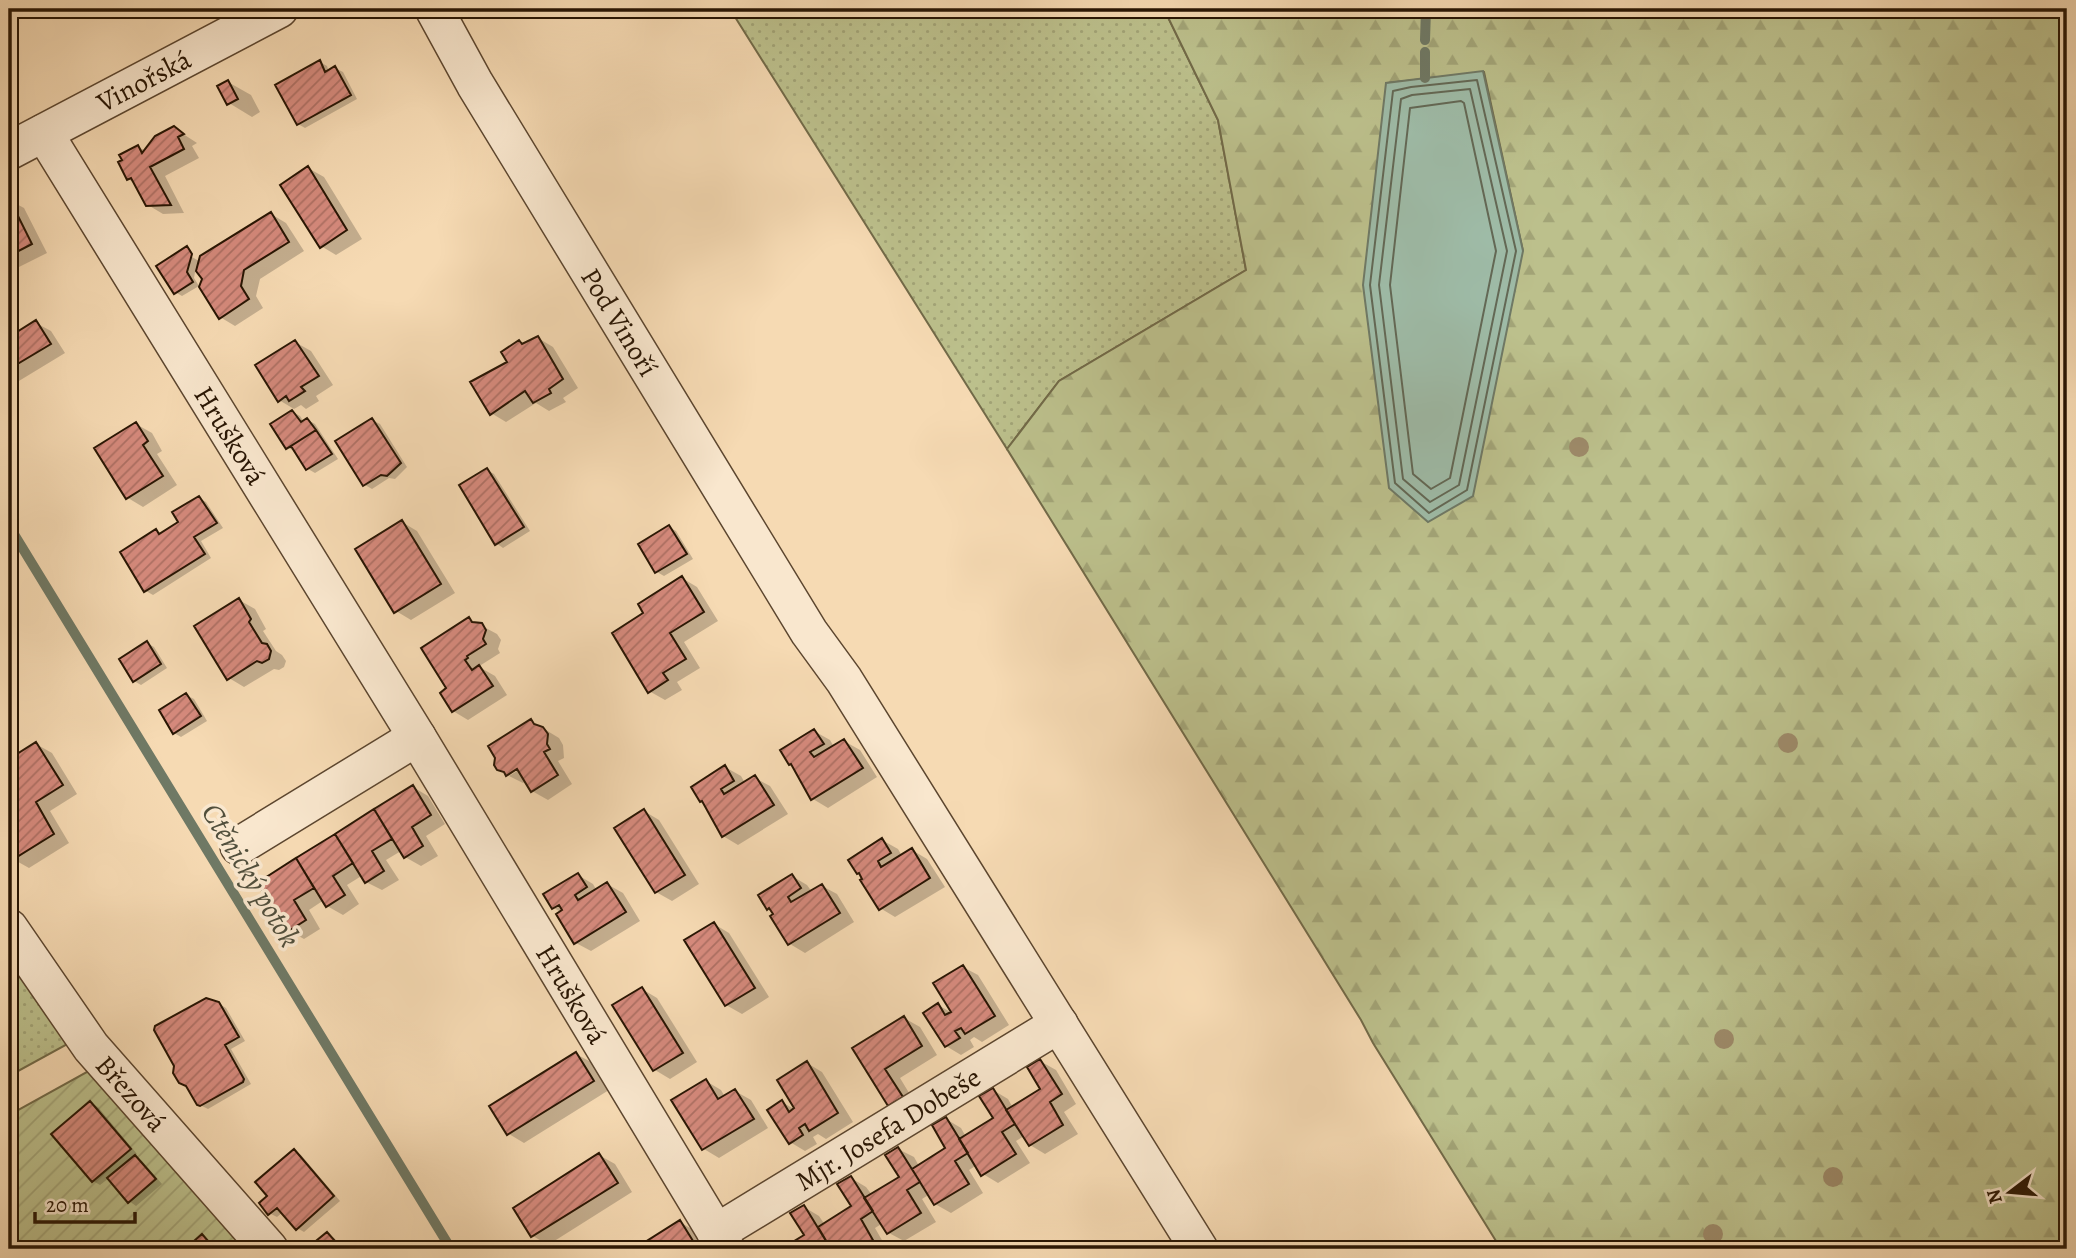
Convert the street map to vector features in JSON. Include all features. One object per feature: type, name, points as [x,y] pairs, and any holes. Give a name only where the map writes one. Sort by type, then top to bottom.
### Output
[{"type":"street","name":"Vinořská","points":[[9,151],[279,9]]},
{"type":"street","name":"Pod Vinoří","points":[[434,9],[475,84],[809,632],[844,680],[1199,1249]]},
{"type":"street","name":"Hrušková","points":[[44,133],[417,737],[721,1241]]},
{"type":"street","points":[[239,846],[417,737]]},
{"type":"street","name":"Březová","points":[[9,928],[92,1047],[269,1249]]},
{"type":"street","name":"Mjr. Josefa Dobeše","points":[[721,1241],[1059,1024]]},
{"type":"green space","points":[[730,9],[1164,9],[1218,120],[1246,270],[1059,381],[1007,449]]},
{"type":"green space","points":[[1164,9],[2067,9],[2067,1249],[1501,1249],[1007,449],[1059,381],[1246,270],[1218,120]],"holes":[[[1484,72],[1523,251],[1387,83]]]},
{"type":"green space","points":[[9,934],[84,1035],[9,1076]]},
{"type":"green space","points":[[94,1068],[252,1249],[9,1249],[9,1115]]},
{"type":"water","points":[[1483,71],[1523,251],[1473,496],[1428,522],[1389,488],[1363,285],[1386,83]]},
{"type":"building","points":[[320,60],[325,72],[335,66],[351,95],[297,125],[275,85]]},
{"type":"building","points":[[228,80],[238,99],[227,105],[217,86]]},
{"type":"building","points":[[174,126],[184,134],[178,137],[184,149],[150,167],[171,205],[146,206],[131,178],[127,180],[118,162],[122,160],[119,155],[138,145],[142,153],[155,136]]},
{"type":"building","points":[[308,166],[347,230],[320,248],[280,185]]},
{"type":"building","points":[[9,198],[32,244],[9,256]]},
{"type":"building","points":[[271,212],[289,242],[244,270],[241,286],[249,299],[219,319],[199,287],[202,279],[196,271],[200,256]]},
{"type":"building","points":[[187,246],[192,254],[187,272],[193,282],[174,294],[156,266]]},
{"type":"building","points":[[36,320],[51,344],[9,369],[9,337]]},
{"type":"building","points":[[538,336],[563,379],[549,389],[551,393],[533,403],[525,391],[490,415],[470,382],[507,362],[501,352],[519,340],[522,344]]},
{"type":"building","points":[[295,340],[319,376],[301,387],[305,391],[289,401],[286,396],[278,402],[255,365]]},
{"type":"building","points":[[292,410],[301,422],[307,418],[316,430],[286,449],[270,424]]},
{"type":"building","points":[[372,418],[401,463],[387,476],[381,475],[363,486],[335,441]]},
{"type":"building","points":[[136,422],[148,441],[143,445],[163,476],[126,499],[94,448]]},
{"type":"building","points":[[316,430],[332,454],[306,470],[291,446]]},
{"type":"building","points":[[487,468],[524,527],[495,545],[459,485]]},
{"type":"building","points":[[199,496],[217,523],[194,537],[205,554],[144,592],[120,552],[156,529],[159,534],[178,522],[172,512]]},
{"type":"building","points":[[402,520],[441,584],[394,613],[355,549]]},
{"type":"building","points":[[669,525],[687,554],[655,573],[638,544]]},
{"type":"building","points":[[682,576],[704,612],[670,633],[686,659],[663,673],[668,680],[648,693],[612,633],[643,613],[638,604]]},
{"type":"building","points":[[239,598],[251,619],[249,622],[262,643],[267,644],[271,651],[269,659],[262,663],[257,661],[227,680],[194,626]]},
{"type":"building","points":[[469,617],[472,622],[482,623],[486,630],[483,639],[486,644],[465,660],[472,670],[479,665],[493,686],[452,712],[440,693],[446,688],[421,648]]},
{"type":"building","points":[[147,641],[161,664],[133,682],[119,659]]},
{"type":"building","points":[[186,693],[201,716],[173,734],[159,710]]},
{"type":"building","points":[[531,719],[548,734],[547,744],[550,749],[544,752],[558,775],[531,792],[517,769],[506,776],[504,772],[497,770],[494,765],[495,758],[488,746]]},
{"type":"building","points":[[814,729],[824,744],[810,752],[814,757],[844,739],[863,768],[811,800],[780,750]]},
{"type":"building","points":[[36,742],[63,785],[36,802],[54,834],[12,860],[9,855],[9,759]]},
{"type":"building","points":[[725,765],[734,781],[721,789],[724,794],[755,775],[774,805],[722,837],[691,787]]},
{"type":"building","points":[[413,785],[431,815],[412,827],[423,846],[404,858],[374,809]]},
{"type":"building","points":[[374,809],[392,839],[372,851],[384,871],[365,883],[335,834]]},
{"type":"building","points":[[644,809],[685,875],[655,893],[614,828]]},
{"type":"building","points":[[335,834],[353,863],[333,876],[345,895],[326,907],[296,858]]},
{"type":"building","points":[[882,838],[891,853],[878,861],[881,867],[912,848],[930,878],[879,910],[860,880],[862,879],[859,873],[857,874],[848,860]]},
{"type":"building","points":[[296,858],[314,888],[294,900],[306,920],[287,932],[257,883]]},
{"type":"building","points":[[578,873],[587,887],[575,895],[578,900],[607,882],[626,912],[574,944],[556,914],[562,910],[559,905],[552,909],[543,894]]},
{"type":"building","points":[[792,874],[801,888],[788,897],[791,902],[822,884],[840,913],[788,945],[770,916],[773,914],[769,908],[767,910],[758,895]]},
{"type":"building","points":[[714,922],[755,988],[725,1006],[684,940]]},
{"type":"building","points":[[963,965],[995,1016],[965,1034],[961,1028],[955,1031],[960,1038],[945,1047],[923,1013],[938,1003],[945,1015],[951,1012],[933,983]]},
{"type":"building","points":[[642,987],[683,1053],[653,1071],[612,1005]]},
{"type":"building","points":[[206,998],[219,1002],[239,1037],[225,1045],[244,1079],[200,1106],[186,1086],[179,1083],[173,1073],[174,1066],[154,1030],[155,1026]]},
{"type":"building","points":[[904,1016],[922,1046],[885,1069],[903,1097],[888,1106],[852,1048]]},
{"type":"building","points":[[576,1052],[594,1081],[507,1135],[489,1106]]},
{"type":"building","points":[[1040,1059],[1062,1094],[1050,1102],[1063,1125],[1029,1146],[1006,1110],[1040,1089],[1027,1067]]},
{"type":"building","points":[[807,1061],[838,1113],[809,1131],[805,1124],[799,1128],[803,1135],[789,1144],[767,1110],[782,1100],[789,1112],[794,1108],[777,1080]]},
{"type":"building","points":[[706,1079],[718,1099],[735,1089],[754,1119],[702,1150],[671,1100]]},
{"type":"building","points":[[993,1088],[1015,1124],[1002,1132],[1016,1154],[981,1176],[959,1139],[993,1118],[979,1096]]},
{"type":"building","points":[[90,1101],[131,1149],[92,1182],[51,1134]]},
{"type":"building","points":[[946,1117],[968,1153],[955,1161],[969,1184],[934,1205],[912,1169],[945,1148],[932,1125]]},
{"type":"building","points":[[898,1147],[920,1182],[907,1190],[921,1213],[887,1234],[864,1198],[899,1177],[885,1155]]},
{"type":"building","points":[[294,1149],[334,1196],[296,1230],[277,1208],[268,1215],[259,1203],[267,1196],[255,1182]]},
{"type":"building","points":[[599,1153],[618,1183],[531,1237],[513,1208]]},
{"type":"building","points":[[135,1155],[156,1179],[128,1203],[107,1178]]},
{"type":"building","points":[[851,1176],[873,1211],[861,1219],[874,1242],[863,1249],[831,1249],[818,1227],[851,1206],[837,1184]]},
{"type":"building","points":[[804,1205],[826,1241],[814,1249],[781,1249],[804,1235],[790,1213]]},
{"type":"building","points":[[680,1220],[698,1249],[634,1249]]},
{"type":"building","points":[[327,1232],[342,1249],[306,1249]]},
{"type":"building","points":[[202,1234],[215,1249],[185,1249]]},
{"type":"waterway","points":[[1425,40],[1426,9]]},
{"type":"waterway","points":[[1425,52],[1425,78]]},
{"type":"waterway","name":"Ctěnický potok","points":[[9,526],[451,1249]]}]
